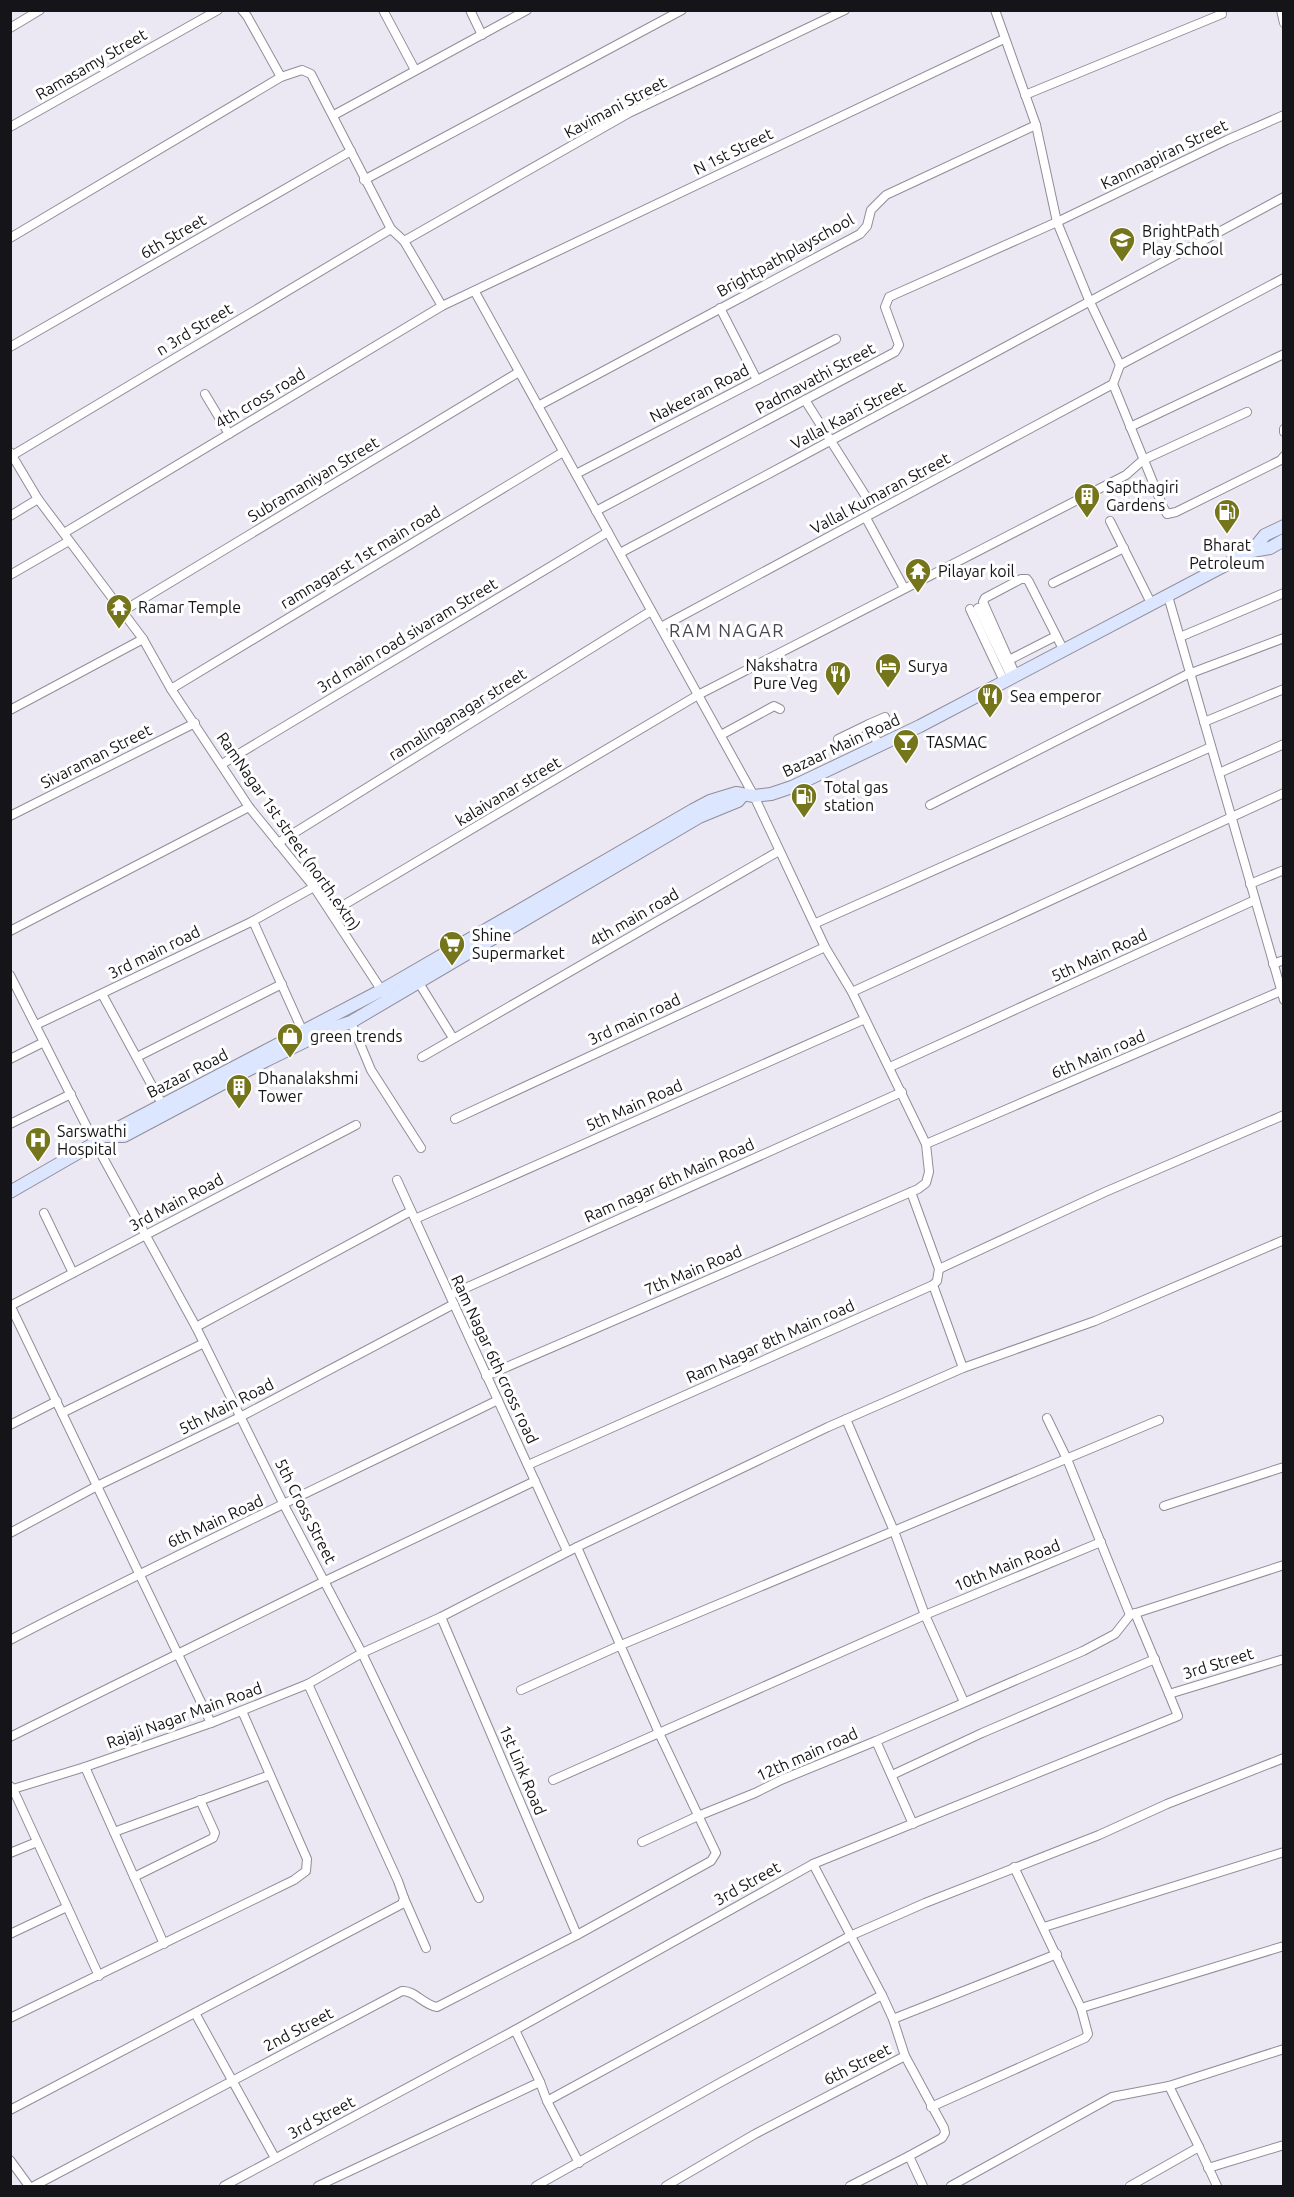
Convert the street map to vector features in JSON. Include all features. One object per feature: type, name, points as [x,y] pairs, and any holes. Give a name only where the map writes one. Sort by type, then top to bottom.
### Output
[{"type":"main road","points":[[1251,551],[1265,535],[1284,526]]},
{"type":"main road","name":"Bazaar Main Road","points":[[386,995],[693,810],[727,795],[771,794],[792,787],[879,746],[1064,651],[1251,551],[1270,548],[1284,540]]},
{"type":"main road","points":[[99,1139],[124,1136],[321,1033],[351,1022],[386,995],[419,983],[699,817],[749,795]]},
{"type":"main road","name":"Bazaar Road","points":[[10,1192],[162,1104],[303,1032],[386,995]]},
{"type":"street","points":[[10,28],[40,10]]},
{"type":"street","name":"Ramasamy Street","points":[[10,127],[218,10]]},
{"type":"street","points":[[242,10],[281,77]]},
{"type":"street","points":[[382,10],[415,70]]},
{"type":"street","points":[[470,10],[482,35]]},
{"type":"street","points":[[334,115],[527,10]]},
{"type":"street","points":[[364,180],[682,10]]},
{"type":"street","name":"Kavimani Street","points":[[404,241],[629,113],[845,10]]},
{"type":"street","points":[[1281,10],[1284,22]]},
{"type":"street","points":[[997,11],[1004,39],[1036,125],[1057,222],[1089,300],[1120,365]]},
{"type":"street","points":[[1025,95],[1222,14]]},
{"type":"street","name":"N 1st Street","points":[[475,292],[1004,39]]},
{"type":"street","points":[[10,238],[281,77],[302,70],[311,74],[391,230],[404,241],[442,306]]},
{"type":"street","name":"Kannnapiran Street","points":[[1057,222],[1284,115]]},
{"type":"street","name":"Brightpathplayschool","points":[[538,406],[860,234],[867,226],[871,210],[886,195],[1036,125]]},
{"type":"street","name":"6th Street","points":[[10,347],[351,151]]},
{"type":"street","name":"Vallal Kaari Street","points":[[620,553],[1284,197]]},
{"type":"street","name":"Padmavathi Street","points":[[596,511],[898,349],[899,345],[885,307],[889,297],[1057,222]]},
{"type":"street","name":"n 3rd Street","points":[[12,453],[391,230]]},
{"type":"street","points":[[1284,278],[1120,365],[1113,384],[1167,514],[1176,512],[1281,460],[1284,456]]},
{"type":"street","points":[[475,292],[721,735],[749,795],[816,923],[825,947],[852,992],[890,1067],[926,1144],[928,1180],[923,1186],[911,1192],[939,1269],[938,1281],[933,1286],[963,1368]]},
{"type":"street","name":"4th cross road","points":[[10,575],[229,434],[442,306],[475,292]]},
{"type":"street","points":[[720,308],[756,380]]},
{"type":"street","name":"Nakeeran Road","points":[[576,474],[836,339]]},
{"type":"street","points":[[1130,427],[1284,354]]},
{"type":"street","name":"Subramaniyan Street","points":[[123,611],[519,372]]},
{"type":"street","name":"Vallal Kumaran Street","points":[[661,627],[1113,384]]},
{"type":"street","points":[[206,394],[229,434]]},
{"type":"street","points":[[805,400],[865,495]]},
{"type":"street","name":"kalaivanar street","points":[[332,912],[698,695],[1126,475],[1143,460],[1247,412]]},
{"type":"street","name":"ramnagarst 1st main road","points":[[171,689],[563,452]]},
{"type":"street","name":"RamNagar 1st street (north.extn)","points":[[12,453],[38,499],[143,639],[171,689],[249,807],[314,887],[386,995]]},
{"type":"street","points":[[10,516],[38,499]]},
{"type":"street","points":[[866,518],[904,588]]},
{"type":"street","points":[[1110,521],[1152,605]]},
{"type":"street","name":"3rd main road sivaram Street","points":[[222,764],[608,532]]},
{"type":"street","points":[[1053,583],[1124,548]]},
{"type":"street","points":[[1011,678],[1009,660],[984,602],[985,598],[1021,579],[1027,579],[1029,582],[1064,651]]},
{"type":"street","points":[[1180,637],[1284,593]]},
{"type":"street","points":[[1168,596],[1284,1000]]},
{"type":"street","points":[[974,609],[1011,678]]},
{"type":"street","name":"ramalinganagar street","points":[[278,843],[651,610]]},
{"type":"street","points":[[1009,660],[1056,636]]},
{"type":"street","points":[[930,805],[1190,673],[1284,638]]},
{"type":"street","points":[[10,710],[143,639]]},
{"type":"street","points":[[1204,722],[1284,689]]},
{"type":"street","points":[[721,735],[774,706],[780,709]]},
{"type":"street","points":[[838,739],[885,717]]},
{"type":"street","name":"Sivaraman Street","points":[[10,816],[195,723]]},
{"type":"street","points":[[869,724],[879,746]]},
{"type":"street","points":[[1219,773],[1284,744]]},
{"type":"street","points":[[816,923],[1211,747]]},
{"type":"street","points":[[852,992],[1284,793]]},
{"type":"street","points":[[10,931],[249,807]]},
{"type":"street","name":"4th main road","points":[[422,1056],[779,851]]},
{"type":"street","points":[[1250,884],[1284,870]]},
{"type":"street","name":"3rd main road","points":[[36,1025],[253,921],[314,887]]},
{"type":"street","name":"5th Main Road","points":[[890,1067],[1255,900]]},
{"type":"street","points":[[253,921],[303,1032]]},
{"type":"street","name":"3rd main road","points":[[455,1119],[825,947]]},
{"type":"street","points":[[1273,964],[1284,960]]},
{"type":"street","name":"5th Cross Street","points":[[10,975],[71,1094],[99,1139],[145,1236],[242,1416],[284,1505],[362,1653],[479,1898]]},
{"type":"street","points":[[419,983],[453,1038]]},
{"type":"street","points":[[137,1057],[282,984]]},
{"type":"street","name":"6th Main road","points":[[926,1144],[1281,991]]},
{"type":"street","points":[[102,994],[162,1104]]},
{"type":"street","name":"5th Main Road","points":[[196,1327],[413,1215],[865,1019]]},
{"type":"street","points":[[351,1022],[371,1070],[421,1148]]},
{"type":"street","points":[[10,1059],[44,1042]]},
{"type":"street","name":"Ram nagar 6th Main Road","points":[[450,1295],[902,1092]]},
{"type":"street","points":[[10,1124],[71,1094]]},
{"type":"street","points":[[939,1269],[1105,1192],[1284,1114]]},
{"type":"street","name":"3rd Main Road","points":[[11,1305],[356,1125]]},
{"type":"street","name":"Ram Nagar 6th cross road","points":[[397,1180],[567,1551]]},
{"type":"street","name":"7th Main Road","points":[[486,1376],[911,1192]]},
{"type":"street","points":[[44,1213],[73,1273]]},
{"type":"street","name":"Rajaji Nagar Main Road","points":[[12,1788],[85,1767],[211,1723],[308,1684],[362,1653],[441,1617],[567,1551],[846,1419],[963,1368],[1095,1321],[1284,1240]]},
{"type":"street","name":"Ram Nagar 8th Main road","points":[[528,1465],[933,1286]]},
{"type":"street","name":"5th Main Road","points":[[10,1533],[97,1486],[242,1416],[454,1304]]},
{"type":"street","points":[[11,1305],[211,1723]]},
{"type":"street","points":[[62,1413],[204,1343]]},
{"type":"street","name":"6th Main Road","points":[[10,1640],[139,1573],[498,1400]]},
{"type":"street","points":[[10,1425],[57,1401]]},
{"type":"street","points":[[1047,1418],[1169,1694]]},
{"type":"street","points":[[846,1419],[894,1531],[925,1615],[964,1702]]},
{"type":"street","points":[[521,1690],[621,1645],[1159,1420]]},
{"type":"street","points":[[1164,1506],[1284,1467]]},
{"type":"street","points":[[10,1737],[325,1581],[535,1481]]},
{"type":"street","name":"10th Main Road","points":[[553,1780],[925,1615],[1101,1542]]},
{"type":"street","points":[[577,1547],[659,1733],[716,1853],[711,1862],[577,1935]]},
{"type":"street","points":[[876,1741],[1083,1652],[1115,1635],[1132,1614],[1284,1565]]},
{"type":"street","name":"1st Link Road","points":[[441,1617],[577,1935]]},
{"type":"street","points":[[892,1775],[982,1733],[1155,1659]]},
{"type":"street","name":"3rd Street","points":[[224,2187],[515,2030],[813,1864],[1178,1716],[1169,1694],[1284,1659]]},
{"type":"street","points":[[308,1684],[426,1948]]},
{"type":"street","points":[[10,2018],[294,1880],[306,1871],[307,1859],[242,1711]]},
{"type":"street","name":"12th main road","points":[[642,1842],[876,1741],[913,1824]]},
{"type":"street","points":[[547,2102],[850,1936],[1014,1867],[1099,1835],[1167,1804],[1284,1758]]},
{"type":"street","points":[[85,1767],[164,1944]]},
{"type":"street","points":[[114,1832],[270,1775]]},
{"type":"street","points":[[12,1788],[99,1976]]},
{"type":"street","points":[[134,1877],[213,1838],[215,1833],[200,1800]]},
{"type":"street","points":[[10,1852],[37,1842]]},
{"type":"street","points":[[1044,1927],[1284,1851]]},
{"type":"street","points":[[813,1864],[893,2019]]},
{"type":"street","points":[[931,2107],[1088,2034],[1081,2007],[1014,1867]]},
{"type":"street","points":[[10,2110],[402,1904],[404,1898]]},
{"type":"street","points":[[10,1934],[67,1907]]},
{"type":"street","name":"2nd Street","points":[[34,2187],[402,1991],[408,1991],[437,2007],[577,1935]]},
{"type":"street","points":[[1081,2007],[1284,1946]]},
{"type":"street","name":"6th Street","points":[[666,2187],[755,2134],[905,2056],[893,2019],[1057,1954]]},
{"type":"street","points":[[536,2187],[723,2081],[882,1995]]},
{"type":"street","points":[[195,2013],[275,2158]]},
{"type":"street","points":[[515,2030],[547,2102],[579,2163]]},
{"type":"street","points":[[951,2187],[1112,2097],[1169,2086],[1284,2049]]},
{"type":"street","points":[[850,2187],[942,2138],[945,2133],[905,2056]]},
{"type":"street","points":[[318,2187],[540,2082]]},
{"type":"street","points":[[1169,2086],[1217,2187]]},
{"type":"street","points":[[1208,2168],[1284,2145]]},
{"type":"street","points":[[1130,2187],[1199,2147]]},
{"type":"street","points":[[909,2156],[923,2187]]},
{"type":"street","points":[[10,2160],[29,2187]]},
{"type":"place","name":"BrightPath Play School","points":[[1122,263]]},
{"type":"place","name":"Sapthagiri Gardens","points":[[1087,519]]},
{"type":"place","name":"Bharat Petroleum","points":[[1227,535]]},
{"type":"place","name":"Pilayar koil","points":[[918,594]]},
{"type":"place","name":"Ramar Temple","points":[[119,630]]},
{"type":"place","name":"Surya","points":[[888,689]]},
{"type":"place","name":"Nakshatra Pure Veg","points":[[838,697]]},
{"type":"place","name":"Sea emperor","points":[[990,719]]},
{"type":"place","name":"TASMAC","points":[[906,765]]},
{"type":"place","name":"Total gas station","points":[[804,819]]},
{"type":"place","name":"Shine Supermarket","points":[[452,967]]},
{"type":"place","name":"green trends","points":[[290,1059]]},
{"type":"place","name":"Dhanalakshmi Tower","points":[[239,1110]]},
{"type":"place","name":"Sarswathi Hospital","points":[[38,1163]]},
{"type":"district","name":"RAM NAGAR","points":[[727,631]]}]
